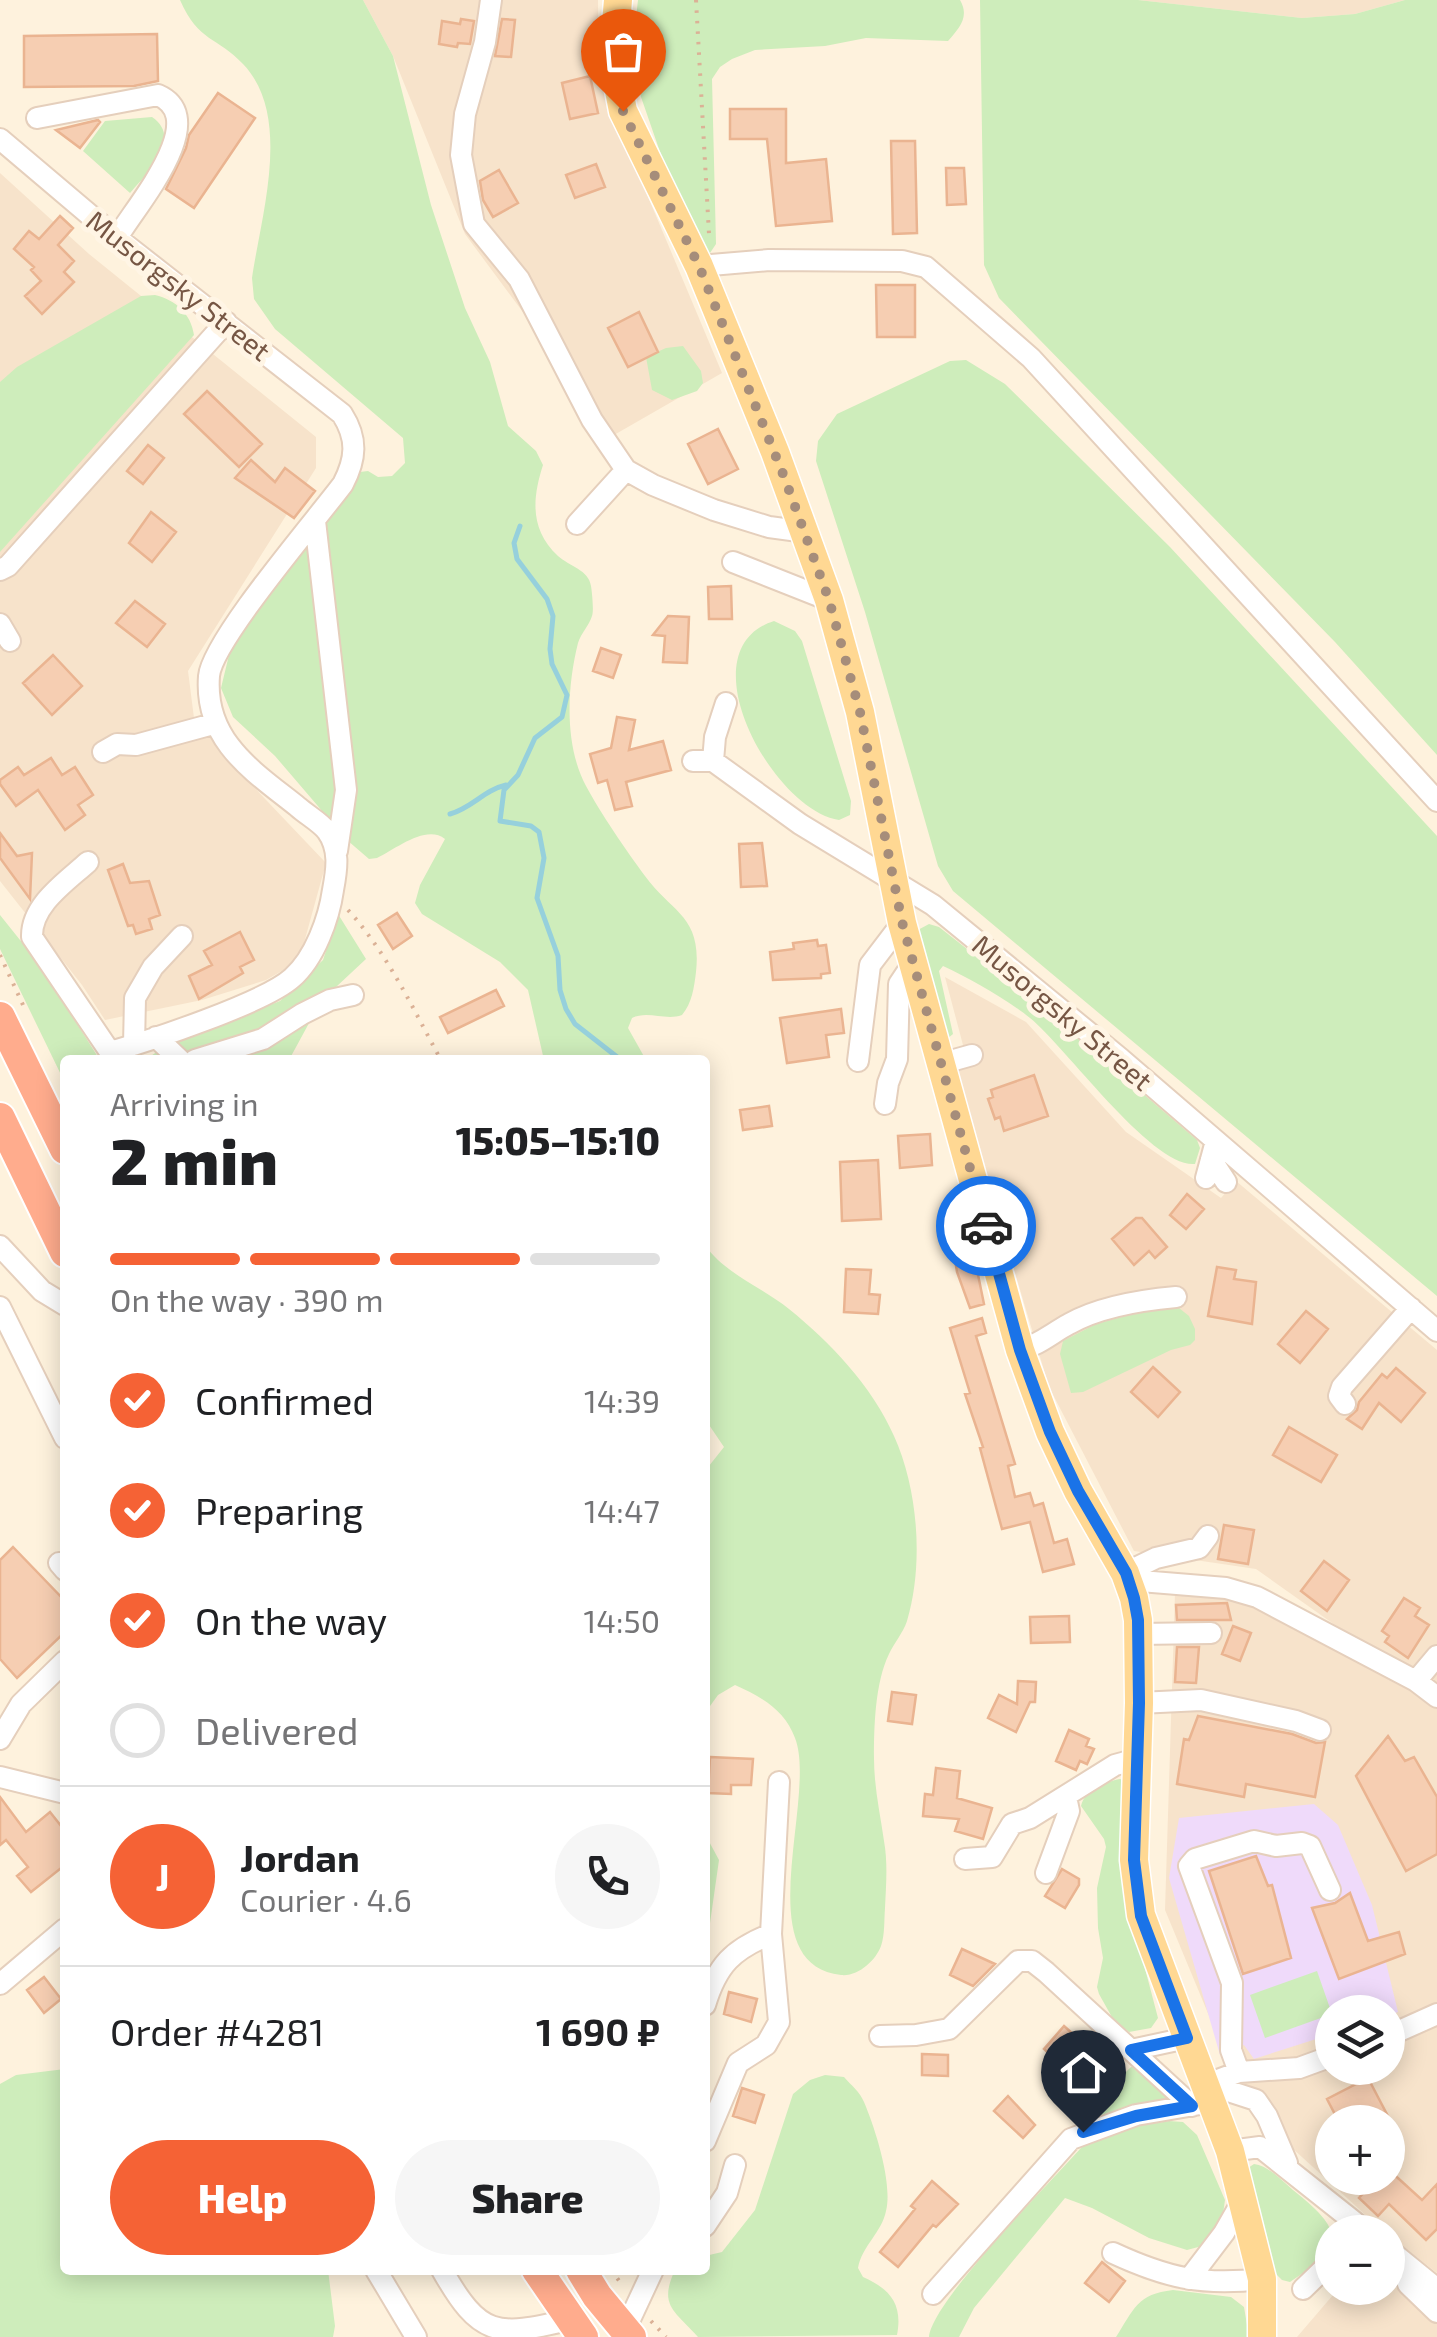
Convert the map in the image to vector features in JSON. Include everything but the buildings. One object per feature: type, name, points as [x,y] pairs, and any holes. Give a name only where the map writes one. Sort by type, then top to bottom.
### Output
[{"type":"highway","points":[[0,1017],[60,1138]]},
{"type":"highway","points":[[0,1118],[60,1242]]},
{"type":"highway","points":[[539,2275],[576,2328]]},
{"type":"highway","points":[[585,2275],[628,2333]]},
{"type":"main road","points":[[618,0],[612,59],[623,111],[706,265],[829,600],[860,712],[902,922],[1020,1350],[1050,1432],[1078,1491],[1127,1576],[1138,1634],[1134,1860],[1141,1916],[1244,2198],[1262,2279],[1262,2337]]},
{"type":"street","points":[[491,0],[485,42],[465,114],[461,155],[474,224],[520,279],[592,420],[626,470],[714,510],[769,527],[806,532]]},
{"type":"street","points":[[37,118],[158,96],[169,100],[176,114],[178,136],[172,153],[117,238]]},
{"type":"street","name":"Musorgsky Street","points":[[0,139],[117,238],[342,414],[352,434],[355,458],[315,521]]},
{"type":"street","points":[[706,265],[902,261],[926,267],[1032,358],[1437,801]]},
{"type":"street","points":[[0,570],[8,566],[226,322]]},
{"type":"street","points":[[577,524],[626,470]]},
{"type":"street","points":[[315,521],[224,639],[209,670],[208,693],[213,724],[242,762],[326,830],[337,850]]},
{"type":"street","points":[[112,1055],[289,981],[309,956],[329,913],[346,790],[315,521]]},
{"type":"street","points":[[733,562],[829,600]]},
{"type":"street","name":"Musorgsky Street","points":[[726,703],[703,761],[932,905],[1215,1165],[1437,1331]]},
{"type":"street","points":[[103,752],[118,744],[136,745],[213,724]]},
{"type":"street","points":[[88,862],[38,912],[32,937],[109,1055]]},
{"type":"street","points":[[858,1061],[870,965],[902,922]]},
{"type":"street","points":[[134,1045],[135,998],[153,967],[182,936]]},
{"type":"street","points":[[885,1104],[897,1058],[898,984],[914,962]]},
{"type":"street","points":[[210,1055],[263,1038],[330,1000],[353,995]]},
{"type":"street","points":[[156,1037],[175,1055]]},
{"type":"street","points":[[940,1064],[972,1056]]},
{"type":"street","points":[[0,1246],[42,1291],[60,1301]]},
{"type":"street","points":[[1020,1350],[1089,1315],[1176,1298]]},
{"type":"street","points":[[0,1307],[60,1428]]},
{"type":"street","points":[[1345,1404],[1340,1396],[1342,1387],[1410,1308]]},
{"type":"street","points":[[1127,1576],[1156,1558],[1199,1548],[1208,1536]]},
{"type":"street","points":[[1127,1576],[1226,1588],[1257,1596],[1416,1681],[1437,1698]]},
{"type":"street","points":[[1138,1634],[1211,1633]]},
{"type":"street","points":[[1416,1681],[1437,1656]]},
{"type":"street","points":[[0,1739],[21,1704],[60,1666]]},
{"type":"street","points":[[1139,1703],[1201,1700],[1320,1730]]},
{"type":"street","points":[[965,1859],[992,1857],[1012,1824],[1115,1766],[1137,1759]]},
{"type":"street","points":[[0,1777],[60,1792]]},
{"type":"street","points":[[710,2129],[738,2063],[766,2045],[779,2022],[771,1934],[779,1782]]},
{"type":"street","points":[[1046,1873],[1068,1812],[1066,1797]]},
{"type":"street","points":[[1239,2072],[1231,2050],[1232,1982],[1189,1866],[1195,1859],[1254,1841],[1276,1846],[1302,1843],[1310,1846],[1330,1890]]},
{"type":"street","points":[[0,1984],[60,1933]]},
{"type":"street","points":[[710,1994],[727,1958],[746,1944],[771,1934]]},
{"type":"street","points":[[880,2036],[916,2035],[949,2028],[1007,1968],[1018,1961],[1032,1961],[1132,2051],[1204,2097]]},
{"type":"street","points":[[1405,2028],[1437,2014]]},
{"type":"street","points":[[1132,2051],[1187,2038]]},
{"type":"street","points":[[1204,2097],[1239,2072],[1299,2068],[1315,2062]]},
{"type":"street","points":[[933,2294],[1072,2138],[1136,2116],[1204,2097],[1256,2100],[1292,2173]]},
{"type":"street","points":[[1230,2152],[1260,2147],[1342,2215]]},
{"type":"street","points":[[710,2219],[727,2194],[735,2166]]},
{"type":"street","points":[[1189,2279],[1224,2234],[1244,2198]]},
{"type":"street","points":[[1113,2253],[1160,2274],[1221,2282],[1262,2279]]},
{"type":"street","points":[[1405,2263],[1437,2289]]},
{"type":"street","points":[[379,2275],[416,2337]]},
{"type":"street","points":[[445,2275],[471,2312],[497,2334],[576,2328]]},
{"type":"street","points":[[637,2275],[642,2294]]},
{"type":"street","points":[[628,2333],[652,2275]]},
{"type":"street","points":[[1303,2289],[1315,2277]]},
{"type":"street","points":[[1405,2277],[1437,2312]]},
{"type":"path","points":[[696,0],[706,265]]},
{"type":"path","points":[[332,898],[369,934],[415,1008],[438,1055]]},
{"type":"path","points":[[1072,2138],[1073,2116],[1132,2051]]},
{"type":"shaded area","points":[[363,0],[598,0],[599,80],[722,373],[614,435],[465,234],[393,56]]},
{"type":"shaded area","points":[[1138,0],[1405,0],[1355,14],[1302,18]]},
{"type":"shaded area","points":[[0,173],[89,254],[316,437],[316,468],[188,671],[194,718],[326,863],[299,961],[266,980],[202,1000],[105,1020],[0,881]]},
{"type":"shaded area","points":[[945,977],[1026,1022],[1126,1132],[1221,1198],[1236,1181],[1437,1350],[1437,1692],[1412,1670],[1335,1625],[1256,1569],[1134,1551],[1049,1387],[954,1068],[968,1064]]},
{"type":"shaded area","points":[[1175,1593],[1232,1599],[1389,1664],[1437,1702],[1437,2273],[1405,2248],[1405,2215],[1366,2215],[1344,2195],[1405,2195],[1405,2105],[1315,2105],[1315,2169],[1280,2137],[1237,2083],[1165,1910]]},
{"type":"shaded area","points":[[1314,1804],[1338,1825],[1372,1905],[1394,1995],[1315,1995],[1315,2039],[1254,2059],[1244,2045],[1220,2055],[1169,1878],[1179,1818]]},
{"type":"shaded area","points":[[1405,2295],[1437,2320],[1437,2337],[1297,2337],[1324,2305],[1405,2305]]},
{"type":"green space","points":[[180,0],[363,0],[393,56],[431,205],[465,308],[490,362],[508,426],[536,451],[543,465],[536,502],[542,536],[562,560],[583,572],[591,586],[593,614],[578,643],[570,697],[571,734],[579,770],[622,843],[645,876],[683,917],[694,939],[694,984],[682,1015],[632,1018],[628,1028],[643,1055],[543,1055],[528,990],[500,962],[422,914],[415,903],[420,885],[445,839],[429,834],[420,836],[369,859],[347,840],[275,756],[233,717],[221,688],[229,655],[245,624],[360,472],[392,476],[405,463],[403,438],[275,329],[254,299],[252,278],[270,167],[267,111],[258,86],[243,64],[201,32]]},
{"type":"green space","points":[[638,0],[960,0],[964,12],[962,22],[948,41],[866,38],[825,46],[755,50],[720,67],[712,79],[716,244],[706,259],[695,253],[641,97],[632,54]]},
{"type":"green space","points":[[980,0],[1138,0],[1302,18],[1355,14],[1405,0],[1437,0],[1437,755],[1335,642],[999,298],[984,265]]},
{"type":"green space","points":[[152,117],[161,126],[163,146],[130,193],[83,151],[105,121]]},
{"type":"green space","points":[[155,295],[181,309],[194,335],[0,552],[0,382],[17,367],[141,296]]},
{"type":"green space","points":[[683,346],[701,371],[703,383],[697,391],[672,400],[652,390],[646,357]]},
{"type":"green space","points":[[966,360],[1005,384],[1170,547],[1437,836],[1437,1296],[953,891],[938,866],[865,612],[816,461],[818,441],[837,414],[950,361]]},
{"type":"green space","points":[[774,621],[795,631],[802,641],[851,801],[850,815],[839,820],[814,810],[788,789],[748,728],[738,694],[737,663],[748,637]]},
{"type":"green space","points":[[338,914],[366,959],[321,1001],[292,1055],[152,1055],[280,1001],[323,960]]},
{"type":"green space","points":[[0,915],[40,965],[97,1055],[60,1055],[60,1073],[0,949]]},
{"type":"green space","points":[[929,924],[939,927],[1050,1014],[1197,1140],[1200,1148],[1195,1164],[1177,1160],[1133,1127],[1030,1018],[943,966],[939,971],[953,1034],[947,1039],[916,931]]},
{"type":"green space","points":[[710,1251],[804,1322],[862,1383],[894,1436],[909,1479],[916,1527],[916,1576],[905,1625],[884,1665],[875,1719],[875,1779],[886,1866],[883,1937],[871,1962],[847,1975],[813,1964],[797,1942],[791,1911],[791,1874],[800,1765],[791,1728],[771,1705],[735,1685],[718,1695],[710,1706],[710,1465],[724,1447],[710,1426]]},
{"type":"green space","points":[[1159,1307],[1179,1308],[1189,1316],[1195,1329],[1195,1340],[1190,1345],[1171,1350],[1083,1392],[1071,1393],[1060,1354],[1063,1341],[1096,1324]]},
{"type":"green space","points":[[1120,1779],[1132,1919],[1158,2018],[1151,2028],[1129,2032],[1113,2019],[1097,1987],[1103,1958],[1097,1888],[1106,1847],[1081,1806],[1091,1791]]},
{"type":"green space","points":[[710,1843],[719,1860],[710,1923]]},
{"type":"green space","points":[[1317,1971],[1325,1995],[1315,1995],[1315,2020],[1265,2038],[1250,1995]]},
{"type":"green space","points":[[1131,2067],[1140,2068],[1170,2099],[1090,2118],[1090,2107]]},
{"type":"green space","points":[[60,2070],[60,2275],[329,2275],[333,2337],[0,2337],[0,2084],[16,2075]]},
{"type":"green space","points":[[825,2075],[844,2077],[864,2102],[878,2141],[888,2199],[881,2226],[858,2268],[863,2277],[892,2299],[898,2315],[897,2335],[698,2337],[676,2314],[669,2300],[673,2275],[710,2275],[710,2255],[722,2252],[755,2210],[793,2094],[810,2080]]},
{"type":"green space","points":[[1169,2121],[1183,2122],[1197,2135],[1225,2200],[1222,2221],[1202,2246],[1187,2250],[1149,2238],[1065,2198],[974,2308],[959,2337],[929,2337],[935,2320],[970,2271],[1080,2149],[1110,2133]]},
{"type":"green space","points":[[1254,2164],[1265,2168],[1321,2215],[1315,2215],[1315,2263],[1290,2282],[1275,2273],[1248,2168]]},
{"type":"green space","points":[[1173,2290],[1231,2297],[1244,2307],[1249,2337],[1116,2337],[1144,2299]]},
{"type":"waterway","points":[[520,526],[514,543],[517,559],[547,599],[553,616],[552,664],[567,695],[562,717],[535,738],[518,775],[504,790],[500,821],[531,826],[539,832],[544,858],[537,898],[558,956],[560,990],[566,1009],[575,1024],[615,1055]]},
{"type":"waterway","points":[[450,814],[506,785]]},
{"type":"way so far","points":[[623,111],[699,266],[806,532],[829,600],[860,712],[902,922],[986,1226]]},
{"type":"route","points":[[986,1226],[1036,1398],[1078,1491],[1126,1573],[1134,1598],[1139,1703],[1134,1860],[1141,1916],[1187,2038],[1131,2050],[1192,2106],[1136,2116],[1083,2132]]}]
